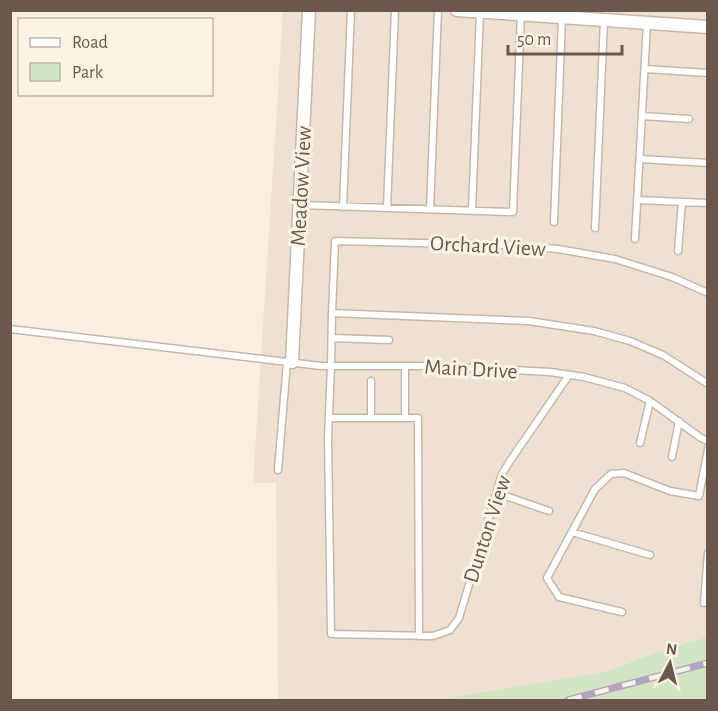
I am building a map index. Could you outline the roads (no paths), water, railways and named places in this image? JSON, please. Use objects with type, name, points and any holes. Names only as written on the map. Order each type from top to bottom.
[{"type":"street","name":"Meadow View","points":[[289,362],[300,205],[309,10]]},
{"type":"street","points":[[458,10],[708,27]]},
{"type":"lane","points":[[343,207],[351,10]]},
{"type":"lane","points":[[387,208],[395,10]]},
{"type":"lane","points":[[430,209],[438,10]]},
{"type":"lane","points":[[472,210],[480,12]]},
{"type":"lane","points":[[300,205],[513,212],[521,14]]},
{"type":"lane","points":[[554,222],[561,17]]},
{"type":"lane","points":[[595,228],[604,20]]},
{"type":"lane","points":[[635,239],[647,23]]},
{"type":"lane","points":[[645,69],[708,74]]},
{"type":"lane","points":[[642,116],[689,119]]},
{"type":"lane","points":[[640,159],[708,163]]},
{"type":"lane","points":[[637,200],[708,203]]},
{"type":"lane","points":[[678,251],[682,202]]},
{"type":"lane","name":"Orchard View","points":[[332,366],[334,241],[558,249],[615,260],[672,277],[708,293]]},
{"type":"lane","points":[[332,313],[529,321],[594,331],[630,341],[663,355],[708,384]]},
{"type":"lane","name":"Main Drive","points":[[10,328],[321,366],[432,366],[550,372],[584,377],[626,388],[650,401],[708,441]]},
{"type":"lane","points":[[332,338],[389,340]]},
{"type":"lane","points":[[278,470],[289,362]]},
{"type":"lane","name":"Dunton View","points":[[332,366],[328,440],[331,634],[433,636],[450,630],[459,618],[502,474],[569,375]]},
{"type":"lane","points":[[405,366],[405,418]]},
{"type":"lane","points":[[371,381],[371,418]]},
{"type":"lane","points":[[640,443],[650,401]]},
{"type":"lane","points":[[329,418],[418,418],[419,636]]},
{"type":"lane","points":[[672,457],[679,421]]},
{"type":"lane","points":[[699,496],[708,448]]},
{"type":"lane","points":[[622,612],[559,597],[547,578],[595,489],[611,474],[624,473],[670,491],[708,499]]},
{"type":"lane","points":[[497,492],[549,511]]},
{"type":"lane","points":[[572,532],[650,555]]},
{"type":"lane","points":[[704,603],[708,553]]},
{"type":"railway","points":[[568,700],[708,663]]}]
